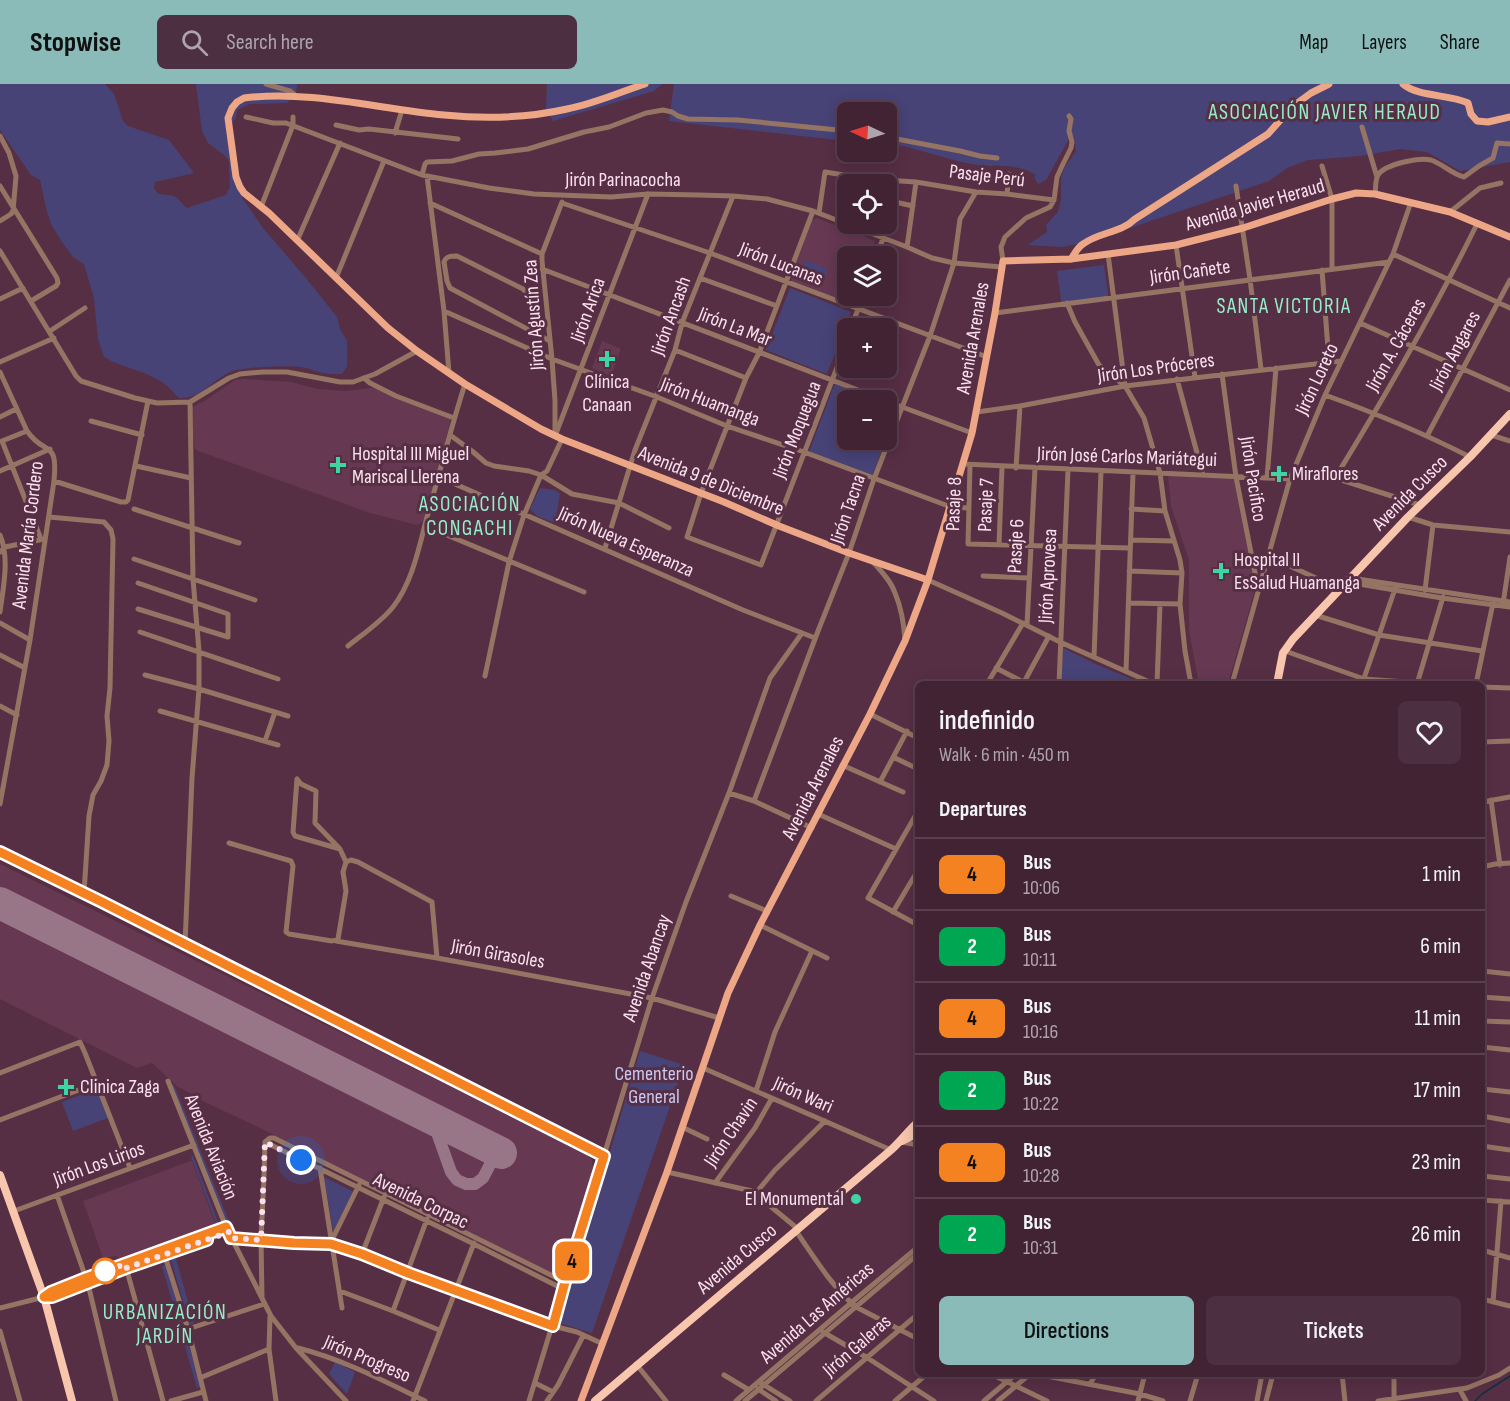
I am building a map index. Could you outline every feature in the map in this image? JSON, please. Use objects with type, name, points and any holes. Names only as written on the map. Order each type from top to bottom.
[{"type":"highway","name":"Avenida Cusco","points":[[1278,681],[1285,651],[1293,639],[1408,517],[1470,457],[1510,414]]},
{"type":"highway","name":"Avenida Cusco","points":[[901,1142],[915,1125]]},
{"type":"highway","name":"Avenida Cusco","points":[[595,1401],[603,1398],[636,1365],[891,1150],[915,1134]]},
{"type":"highway","points":[[0,1175],[44,1297],[70,1400]]},
{"type":"main road","name":"Avenida 9 de Diciembre","points":[[645,84],[568,109],[528,115],[482,117],[445,116],[296,96],[244,98],[232,108],[228,118],[236,177],[244,193],[388,328],[465,384],[559,438],[776,525],[928,580]]},
{"type":"main road","points":[[1071,259],[1081,245],[1130,225],[1268,134],[1292,107],[1311,93],[1329,84]]},
{"type":"main road","points":[[1403,84],[1416,91],[1458,98],[1468,103],[1476,121],[1488,122],[1510,117]]},
{"type":"main road","name":"Avenida Javier Heraud","points":[[1003,264],[1071,259],[1176,245],[1243,228],[1356,193],[1375,194],[1450,212],[1510,237]]},
{"type":"main road","name":"Avenida Arenales","points":[[582,1401],[667,1172],[733,982],[767,911],[870,714],[905,641],[928,580],[967,465],[1003,264]]},
{"type":"street","points":[[266,84],[296,96]]},
{"type":"street","points":[[394,133],[402,110]]},
{"type":"street","points":[[449,373],[444,311],[425,176],[427,162],[452,161],[479,154],[528,149],[609,127],[646,113],[663,110],[688,119],[738,120],[837,130]]},
{"type":"street","points":[[1054,200],[1057,177],[1071,148],[1069,131],[1071,119],[1069,116]]},
{"type":"street","name":"Jirón Parinacocha","points":[[246,117],[270,123],[284,122],[425,176],[534,194],[611,197],[648,194],[733,196],[766,200],[816,212],[932,258],[954,263],[1003,264]]},
{"type":"street","points":[[261,207],[293,125],[293,117]]},
{"type":"street","points":[[336,125],[359,130],[458,139]]},
{"type":"street","points":[[1362,127],[1377,179]]},
{"type":"street","points":[[0,136],[9,153],[16,176],[12,214],[0,221]]},
{"type":"street","points":[[897,139],[997,158]]},
{"type":"street","points":[[297,241],[340,143]]},
{"type":"street","points":[[1375,194],[1378,175],[1394,165],[1429,159],[1464,177],[1493,158],[1497,143],[1510,144]]},
{"type":"street","points":[[336,278],[384,161]]},
{"type":"street","points":[[1322,166],[1332,199],[1332,269]]},
{"type":"street","name":"Pasaje Perú","points":[[816,212],[825,172],[1054,200]]},
{"type":"street","points":[[1006,194],[1009,174]]},
{"type":"street","points":[[907,247],[916,182]]},
{"type":"street","points":[[1450,212],[1480,188],[1501,183]]},
{"type":"street","points":[[0,186],[57,278],[56,286],[31,301]]},
{"type":"street","points":[[1236,186],[1261,369]]},
{"type":"street","name":"Jirón Tacna","points":[[754,801],[930,336],[954,263],[960,219],[976,192]]},
{"type":"street","name":"Jirón Arica","points":[[485,676],[509,562],[524,514],[541,476],[547,471],[582,369],[648,194]]},
{"type":"street","name":"Jirón Agustín Zea","points":[[559,438],[542,254],[564,195]]},
{"type":"street","name":"Jirón Ancash","points":[[605,548],[630,466],[675,350],[682,323],[733,196]]},
{"type":"street","name":"Avenida Arenales","points":[[1003,264],[1001,247],[1005,237],[1026,218],[1050,207],[1054,200]]},
{"type":"street","points":[[897,202],[914,206]]},
{"type":"street","name":"Jirón Loreto","points":[[1233,681],[1293,469],[1325,395],[1393,254],[1411,202]]},
{"type":"street","points":[[430,203],[542,254]]},
{"type":"street","name":"Jirón Lucanas","points":[[562,203],[710,253],[987,357]]},
{"type":"street","points":[[701,494],[746,378],[759,353],[816,212]]},
{"type":"street","name":"Jirón A. Cáceres","points":[[1335,478],[1375,413],[1478,224]]},
{"type":"street","points":[[880,246],[883,238]]},
{"type":"street","points":[[1176,245],[1195,377]]},
{"type":"street","points":[[0,251],[76,376],[81,381],[148,401],[190,402],[229,378],[240,374],[287,372],[340,382],[352,382],[393,366],[417,351]]},
{"type":"street","points":[[1107,254],[1125,386]]},
{"type":"street","points":[[1393,254],[1510,308]]},
{"type":"street","points":[[533,332],[531,300],[523,289],[457,256],[451,255],[445,259],[450,288],[533,332],[550,341]]},
{"type":"street","name":"Jirón Cañete","points":[[995,313],[1389,262]]},
{"type":"street","name":"Jirón La Mar","points":[[542,269],[857,390]]},
{"type":"street","points":[[1322,270],[1329,362]]},
{"type":"street","points":[[700,278],[777,306]]},
{"type":"street","name":"Jirón Angares","points":[[1427,435],[1510,280]]},
{"type":"street","points":[[0,299],[23,288]]},
{"type":"street","points":[[1067,303],[1099,365],[1125,386],[1144,418],[1160,473],[1165,511],[1180,560],[1182,573],[1180,604],[1190,681]]},
{"type":"street","points":[[855,318],[859,306]]},
{"type":"street","points":[[50,331],[85,308]]},
{"type":"street","name":"Jirón Huamanga","points":[[444,311],[552,359],[657,397],[728,426],[951,507],[968,508]]},
{"type":"street","points":[[1360,323],[1510,390]]},
{"type":"street","points":[[0,362],[54,338]]},
{"type":"street","points":[[675,350],[746,378]]},
{"type":"street","name":"Jirón Los Próceres","points":[[977,412],[1125,386],[1261,369],[1341,362]]},
{"type":"street","name":"Jirón Moquegua","points":[[701,494],[687,537],[761,565],[837,367]]},
{"type":"street","points":[[1267,478],[1276,368]]},
{"type":"street","points":[[0,372],[27,431],[31,437],[50,449]]},
{"type":"street","name":"Jirón Pacifico","points":[[1222,374],[1236,477],[1258,589]]},
{"type":"street","points":[[364,378],[369,383],[396,396],[454,418]]},
{"type":"street","points":[[1177,379],[1203,475]]},
{"type":"street","points":[[348,646],[386,615],[402,595],[412,572],[465,384]]},
{"type":"street","points":[[1325,395],[1427,435],[1470,457]]},
{"type":"street","points":[[54,481],[126,502],[136,465],[148,401]]},
{"type":"street","points":[[185,944],[199,689],[198,628],[193,579],[190,402]]},
{"type":"street","name":"Jirón La Mar","points":[[897,406],[972,433]]},
{"type":"street","points":[[1016,468],[1020,406]]},
{"type":"street","points":[[0,417],[16,409]]},
{"type":"street","points":[[91,422],[142,435]]},
{"type":"street","points":[[0,552],[5,547],[43,539],[1,441],[27,431]]},
{"type":"street","points":[[450,435],[486,464],[529,471],[572,494],[619,503],[669,528]]},
{"type":"street","points":[[1491,435],[1510,441]]},
{"type":"street","points":[[0,471],[50,449]]},
{"type":"street","name":"Avenida María Cordero","points":[[0,804],[1,788],[30,640],[43,539],[49,517],[55,464],[54,454],[50,449]]},
{"type":"street","points":[[136,465],[191,478]]},
{"type":"street","name":"Jirón José Carlos Mariátegui","points":[[967,465],[1290,479]]},
{"type":"street","name":"Pasaje 8","points":[[967,465],[968,544],[999,545]]},
{"type":"street","name":"Pasaje 7","points":[[999,545],[1002,467]]},
{"type":"street","name":"Pasaje 6","points":[[1025,624],[1035,468]]},
{"type":"street","points":[[1293,469],[1335,478],[1420,505]]},
{"type":"street","name":"Jirón Aprovesa","points":[[1059,681],[1068,470]]},
{"type":"street","points":[[1094,657],[1101,471]]},
{"type":"street","points":[[1126,671],[1133,473]]},
{"type":"street","name":"Jirón Nueva Esperanza","points":[[439,477],[743,610],[815,638]]},
{"type":"street","points":[[134,509],[239,543]]},
{"type":"street","points":[[1131,509],[1165,511]]},
{"type":"street","points":[[49,517],[104,522],[111,530],[113,539],[110,688],[107,716],[109,741],[107,765],[93,795],[89,816],[84,893]]},
{"type":"street","points":[[1408,517],[1433,525],[1510,532]]},
{"type":"street","points":[[1425,592],[1433,525]]},
{"type":"street","points":[[425,526],[584,592]]},
{"type":"street","points":[[0,535],[5,547],[0,612]]},
{"type":"street","points":[[1131,540],[1174,541]]},
{"type":"street","points":[[999,545],[1130,548]]},
{"type":"street","points":[[1268,556],[1340,589]]},
{"type":"street","points":[[1506,603],[1510,556]]},
{"type":"street","points":[[134,559],[255,600]]},
{"type":"street","points":[[872,560],[895,592],[905,641]]},
{"type":"street","points":[[1129,571],[1182,573]]},
{"type":"street","points":[[983,576],[1029,578]]},
{"type":"street","name":"Avenida 9 de Diciembre","points":[[928,580],[1148,681]]},
{"type":"street","points":[[1349,580],[1506,603],[1510,607]]},
{"type":"street","points":[[138,583],[228,614],[228,637],[138,609]]},
{"type":"street","points":[[1285,651],[1363,681],[1396,588]]},
{"type":"street","points":[[1418,681],[1443,595]]},
{"type":"street","points":[[1477,681],[1493,602]]},
{"type":"street","points":[[1129,603],[1180,604]]},
{"type":"street","points":[[1155,681],[1160,604]]},
{"type":"street","points":[[1315,615],[1379,635],[1482,651]]},
{"type":"street","points":[[0,623],[30,640]]},
{"type":"street","points":[[989,681],[1025,624]]},
{"type":"street","points":[[140,632],[278,679]]},
{"type":"street","name":"Avenida Abancay","points":[[529,1401],[652,998],[686,902],[729,793],[770,678],[802,633]]},
{"type":"street","points":[[1026,681],[1049,636]]},
{"type":"street","points":[[0,655],[25,668]]},
{"type":"street","points":[[996,668],[1020,681]]},
{"type":"street","points":[[145,675],[288,716]]},
{"type":"street","points":[[1485,687],[1510,688]]},
{"type":"street","points":[[0,706],[17,715]]},
{"type":"street","points":[[160,711],[278,745]]},
{"type":"street","points":[[265,741],[274,712]]},
{"type":"street","points":[[870,714],[915,736]]},
{"type":"street","points":[[880,782],[907,731]]},
{"type":"street","points":[[1485,742],[1510,741]]},
{"type":"street","points":[[893,757],[915,768]]},
{"type":"street","points":[[842,765],[903,792]]},
{"type":"street","points":[[336,940],[346,891],[343,872],[346,862],[340,849],[315,824],[316,791],[301,784],[297,778],[293,832],[295,836],[340,849]]},
{"type":"street","points":[[729,793],[754,801],[812,828]]},
{"type":"street","points":[[1485,801],[1510,797]]},
{"type":"street","points":[[1491,800],[1500,865]]},
{"type":"street","points":[[818,814],[896,849]]},
{"type":"street","points":[[915,817],[868,898],[915,923]]},
{"type":"street","points":[[911,824],[915,826]]},
{"type":"street","points":[[229,843],[291,861],[293,866],[286,932],[289,934],[437,958]]},
{"type":"street","points":[[0,852],[604,1156]]},
{"type":"street","name":"Jirón Girasoles","points":[[346,862],[351,860],[357,862],[432,902],[437,958],[652,998],[719,1018]]},
{"type":"street","points":[[1485,866],[1510,863]]},
{"type":"street","points":[[893,912],[915,875]]},
{"type":"street","points":[[731,896],[767,911]]},
{"type":"street","points":[[760,925],[827,958]]},
{"type":"street","points":[[756,1091],[775,1032],[812,951]]},
{"type":"street","points":[[1485,971],[1510,974]]},
{"type":"street","points":[[1485,997],[1510,999]]},
{"type":"street","points":[[1485,1021],[1510,1022]]},
{"type":"street","points":[[0,1073],[80,1042],[130,1168]]},
{"type":"street","points":[[1485,1047],[1510,1050]]},
{"type":"street","name":"Jirón Wari","points":[[703,1068],[891,1150]]},
{"type":"street","name":"Avenida Aviación","points":[[168,1081],[229,1232],[271,1316],[296,1348],[346,1401]]},
{"type":"street","points":[[0,1120],[97,1083]]},
{"type":"street","points":[[1485,1089],[1510,1092]]},
{"type":"street","name":"Jirón Chavin","points":[[715,1183],[755,1128],[772,1098]]},
{"type":"street","points":[[1485,1117],[1510,1121]]},
{"type":"street","points":[[755,1194],[775,1170],[825,1121]]},
{"type":"street","points":[[682,1127],[707,1138]]},
{"type":"street","name":"Avenida Corpac","points":[[267,1140],[274,1138],[359,1184]]},
{"type":"street","points":[[188,1329],[263,1301],[261,1240],[267,1140]]},
{"type":"street","name":"Avenida Corpac","points":[[267,1140],[319,1169],[359,1184],[565,1282]]},
{"type":"street","points":[[901,1142],[915,1144]]},
{"type":"street","name":"Jirón Los Lirios","points":[[14,1211],[194,1145]]},
{"type":"street","points":[[1485,1146],[1510,1150]]},
{"type":"street","points":[[322,1162],[319,1169],[342,1308]]},
{"type":"street","points":[[667,1172],[752,1191],[797,1230],[830,1278],[853,1305],[915,1337]]},
{"type":"street","points":[[1485,1176],[1510,1179]]},
{"type":"street","points":[[331,1243],[359,1184]]},
{"type":"street","points":[[57,1195],[87,1281],[116,1401]]},
{"type":"street","points":[[362,1254],[384,1196]]},
{"type":"street","points":[[1485,1200],[1510,1202]]},
{"type":"street","points":[[1493,1302],[1501,1201]]},
{"type":"street","points":[[393,1311],[427,1218]]},
{"type":"street","points":[[0,1308],[52,1297],[125,1266],[229,1232],[261,1240],[300,1244],[331,1243],[603,1344]]},
{"type":"street","points":[[414,1399],[475,1240]]},
{"type":"street","name":"Avenida Corpac","points":[[475,1240],[563,1289]]},
{"type":"street","points":[[1485,1251],[1510,1258]]},
{"type":"street","points":[[164,1253],[188,1329],[206,1401]]},
{"type":"street","name":"Avenida Las Américas","points":[[736,1401],[757,1387],[915,1253]]},
{"type":"street","points":[[125,1266],[163,1401]]},
{"type":"street","points":[[340,1291],[439,1330]]},
{"type":"street","points":[[1485,1300],[1510,1306]]},
{"type":"street","points":[[271,1316],[269,1349],[276,1401]]},
{"type":"street","name":"Jirón Galeras","points":[[816,1401],[915,1316]]},
{"type":"street","points":[[0,1330],[20,1401]]},
{"type":"street","points":[[822,1332],[934,1401]]},
{"type":"street","points":[[547,1401],[558,1385],[583,1336]]},
{"type":"street","name":"Jirón Progreso","points":[[296,1348],[318,1353],[365,1372],[414,1399],[425,1401]]},
{"type":"street","points":[[200,1378],[269,1349]]},
{"type":"street","points":[[636,1365],[666,1401]]},
{"type":"street","points":[[1378,1401],[1472,1387],[1510,1368]]},
{"type":"street","points":[[724,1375],[790,1401]]},
{"type":"street","points":[[895,1401],[923,1377]]},
{"type":"street","points":[[998,1377],[1047,1401]]},
{"type":"street","points":[[984,1401],[1012,1377]]},
{"type":"street","points":[[998,1401],[1026,1377]]},
{"type":"street","points":[[1052,1377],[1140,1394],[1163,1401]]},
{"type":"street","points":[[1090,1384],[1094,1377]]},
{"type":"street","points":[[1138,1401],[1145,1377]]},
{"type":"street","points":[[1190,1401],[1197,1377]]},
{"type":"street","points":[[1257,1401],[1261,1377]]},
{"type":"street","points":[[1266,1401],[1272,1377]]},
{"type":"street","points":[[1342,1377],[1345,1401]]},
{"type":"street","points":[[1394,1377],[1394,1400]]},
{"type":"street","points":[[535,1383],[553,1392]]},
{"type":"street","points":[[757,1387],[776,1401]]},
{"type":"street","name":"Avenida Las Américas","points":[[745,1401],[757,1387]]},
{"type":"street","points":[[1460,1389],[1466,1401]]},
{"type":"street","points":[[171,1401],[203,1392]]},
{"type":"shaded area","points":[[817,218],[837,226],[837,234],[857,234],[875,241],[873,246],[837,246],[837,298],[792,281],[791,277],[812,220]]},
{"type":"shaded area","name":"Clínica Canaan","points":[[602,341],[621,349],[611,376],[592,368]]},
{"type":"shaded area","name":"Hospital III Miguel Mariscal Llerena","points":[[235,380],[291,382],[318,389],[344,391],[381,387],[451,418],[423,521],[417,525],[370,513],[196,450],[191,408]]},
{"type":"shaded area","name":"Hospital II EsSalud Huamanga","points":[[1168,475],[1235,477],[1256,586],[1229,681],[1198,681],[1189,631],[1189,560],[1171,506]]},
{"type":"shaded area","points":[[0,864],[585,1153],[592,1160],[593,1168],[561,1278],[205,1102],[177,1086],[152,1063],[137,1068],[0,999]]},
{"type":"shaded area","points":[[192,1161],[217,1228],[120,1263],[117,1256],[103,1258],[83,1201]]},
{"type":"green space","points":[[0,84],[105,84],[114,94],[123,121],[128,126],[169,140],[194,173],[155,182],[154,188],[158,194],[171,195],[187,208],[226,195],[230,187],[229,161],[208,143],[202,131],[196,84],[297,84],[296,92],[287,103],[250,104],[237,110],[236,118],[227,130],[236,185],[243,199],[263,228],[337,317],[340,329],[347,341],[347,366],[342,374],[323,373],[295,366],[242,369],[228,373],[195,395],[179,398],[155,378],[104,357],[98,339],[94,298],[84,264],[73,257],[51,224],[40,180],[31,175],[0,130]]},
{"type":"green space","points":[[547,84],[662,84],[654,91],[553,121],[546,109]]},
{"type":"green space","points":[[674,84],[1510,84],[1510,162],[1460,171],[1427,152],[1400,149],[1360,156],[1308,160],[1287,168],[1269,181],[1142,224],[1063,247],[1028,245],[1047,232],[1046,225],[1058,212],[1061,200],[1061,177],[1076,151],[1074,138],[1070,137],[1046,180],[1038,184],[1034,177],[1036,175],[1021,168],[977,165],[904,146],[897,147],[897,102],[837,102],[837,140],[669,121]]},
{"type":"green space","points":[[805,260],[828,269],[823,283],[799,273]]},
{"type":"green space","points":[[1104,265],[1109,301],[1062,307],[1057,271]]},
{"type":"green space","points":[[790,288],[851,312],[849,318],[837,318],[837,348],[827,374],[766,350]]},
{"type":"green space","points":[[835,383],[854,390],[837,390],[837,450],[882,450],[872,476],[809,452]]},
{"type":"green space","points":[[540,488],[555,490],[560,494],[555,523],[537,516],[530,509]]},
{"type":"green space","points":[[1063,648],[1137,681],[1061,681]]},
{"type":"green space","name":"Cementerio General","points":[[640,1051],[684,1065],[592,1333],[559,1323]]},
{"type":"green space","points":[[172,1085],[174,1085],[230,1224],[227,1226]]},
{"type":"green space","points":[[97,1089],[108,1118],[73,1131],[62,1102]]},
{"type":"green space","points":[[193,1156],[221,1230],[219,1231],[191,1157]]},
{"type":"green space","points":[[324,1177],[354,1192],[334,1236]]},
{"type":"green space","points":[[176,1259],[194,1323],[190,1325],[171,1260]]},
{"type":"green space","points":[[166,1265],[201,1387],[197,1388],[162,1266]]},
{"type":"green space","points":[[335,1362],[355,1372],[347,1394],[329,1374]]},
{"type":"waterway","points":[[1475,1401],[1510,1376]]},
{"type":"taxiway","points":[[428,1116],[435,1127],[451,1172],[457,1180],[466,1184],[475,1184],[483,1178],[497,1151]]},
{"type":"runway","points":[[0,903],[501,1153]]},
{"type":"bus line","name":"4","points":[[0,852],[604,1156],[553,1326],[331,1244],[231,1238],[226,1227],[86,1278],[44,1297],[52,1297],[207,1240]]},
{"type":"place","name":"Clínica Canaan","points":[[607,359]]},
{"type":"place","name":"Hospital III Miguel Mariscal Llerena","points":[[338,465]]},
{"type":"place","name":"Miraflores","points":[[1279,474]]},
{"type":"place","name":"Hospital II EsSalud Huamanga","points":[[1221,571]]},
{"type":"place","name":"Clinica Zaga","points":[[66,1087]]},
{"type":"place","name":"El Monumental","points":[[856,1199]]},
{"type":"district","name":"ASOCIACIÓN JAVIER HERAUD","points":[[1325,112]]},
{"type":"district","name":"SANTA VICTORIA","points":[[1284,306]]},
{"type":"district","name":"ASOCIACIÓN CONGACHI","points":[[470,516]]},
{"type":"district","name":"URBANIZACIÓN JARDÍN","points":[[165,1324]]},
{"type":"route","points":[[105,1271],[102,1272],[125,1264],[126,1268],[229,1232],[231,1238],[261,1240],[265,1142],[301,1160]]}]
